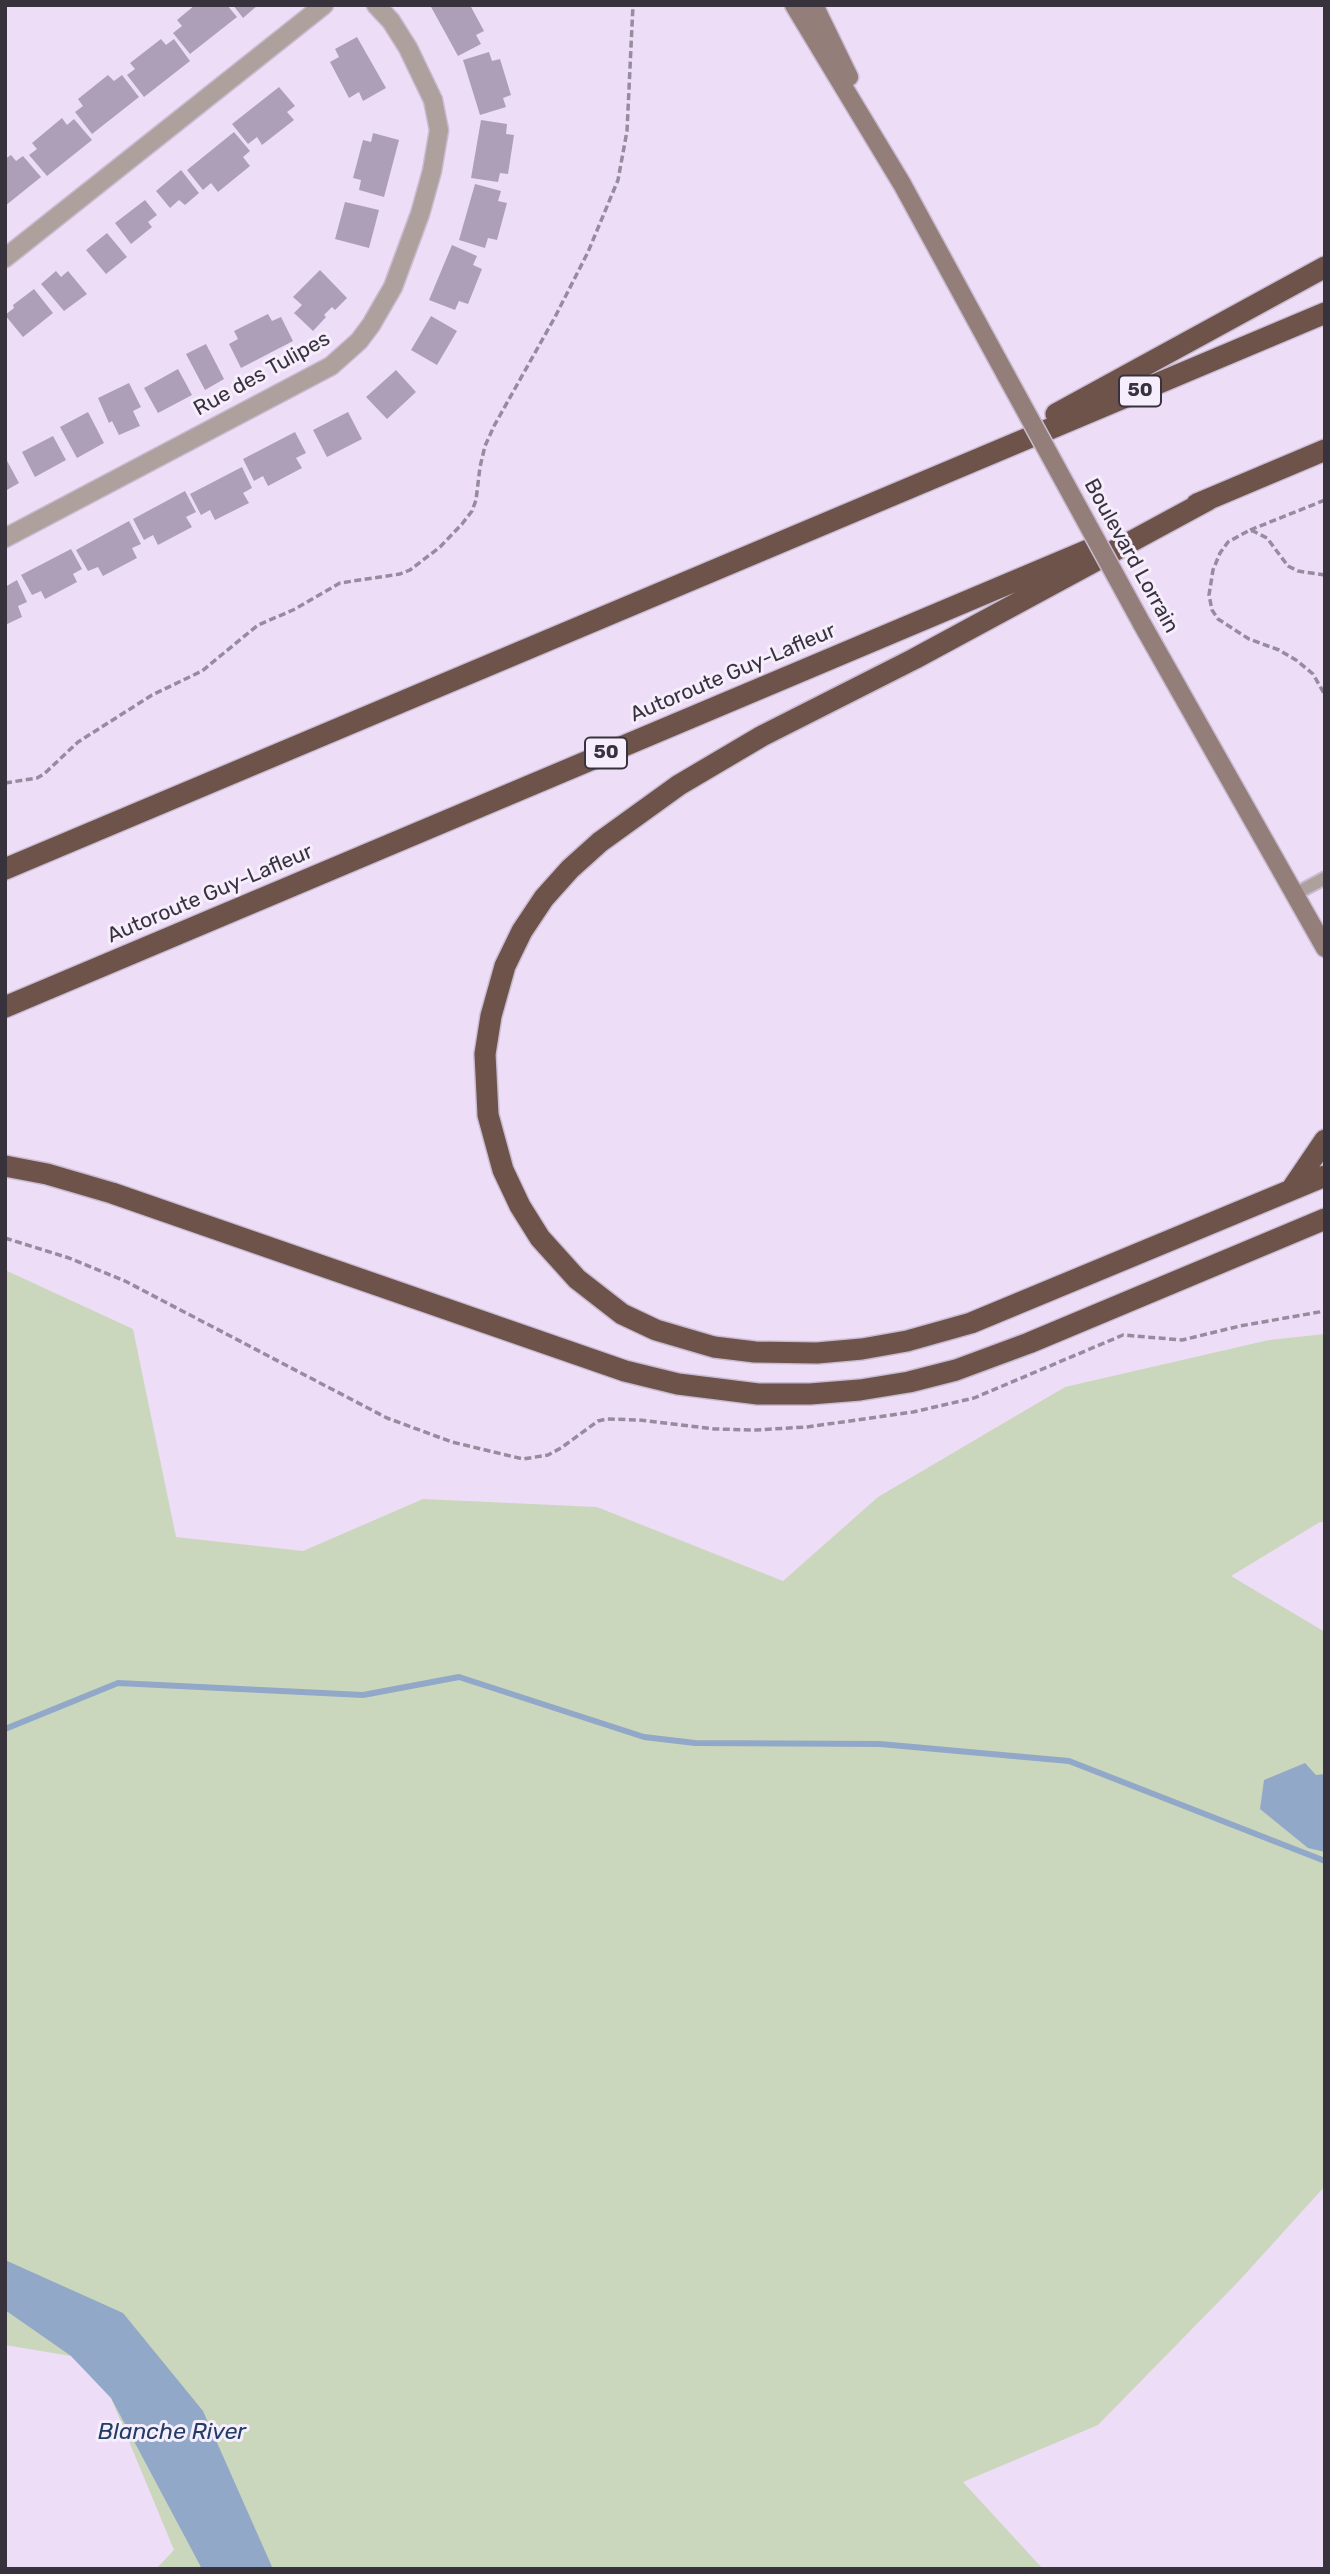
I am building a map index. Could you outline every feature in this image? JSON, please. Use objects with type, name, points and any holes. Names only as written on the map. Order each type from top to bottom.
[{"type":"highway","points":[[956,469],[1325,267]]},
{"type":"highway","name":"50","points":[[5,869],[1325,313]]},
{"type":"highway","name":"Autoroute Guy-Lafleur","points":[[5,1007],[1325,450]]},
{"type":"highway","points":[[1208,500],[914,659],[762,736],[679,785],[600,842],[570,869],[544,898],[513,949],[502,974],[491,1016],[485,1054],[486,1095],[497,1151],[511,1188],[535,1230],[564,1266],[607,1303],[639,1323],[684,1340],[734,1350],[776,1353],[839,1351],[907,1341],[952,1329],[998,1313],[1325,1177]]},
{"type":"highway","points":[[1291,1190],[1325,1140]]},
{"type":"highway","points":[[5,1166],[47,1174],[112,1193],[625,1371],[678,1384],[758,1394],[860,1390],[909,1382],[956,1370],[1029,1343],[1325,1219]]},
{"type":"main road","name":"Boulevard Lorrain","points":[[794,5],[902,184]]},
{"type":"main road","name":"Boulevard Lorrain","points":[[814,5],[902,184],[1142,624],[1325,948]]},
{"type":"street","points":[[5,258],[324,5]]},
{"type":"street","name":"Rue des Tulipes","points":[[5,538],[331,366],[359,341],[393,287],[420,214],[432,171],[439,130],[433,100],[408,48],[391,21],[376,5]]},
{"type":"lane","points":[[1295,894],[1325,877]]},
{"type":"path","points":[[5,783],[37,778],[44,774],[78,742],[152,695],[202,671],[258,625],[293,610],[340,583],[400,574],[410,570],[440,547],[462,524],[476,500],[485,446],[571,285],[618,180],[627,131],[633,5]]},
{"type":"path","points":[[1325,500],[1248,531],[1228,542],[1220,553],[1210,584],[1212,610],[1218,619],[1249,639],[1279,650],[1296,660],[1313,674],[1325,695]]},
{"type":"path","points":[[1248,531],[1267,538],[1287,566],[1298,571],[1325,575]]},
{"type":"green space","points":[[5,1270],[133,1329],[176,1537],[303,1551],[423,1499],[597,1507],[783,1581],[878,1497],[1065,1387],[1269,1340],[1325,1334],[1325,1522],[1320,1522],[1231,1576],[1325,1632],[1325,2186],[1238,2282],[1098,2425],[963,2482],[1043,2569],[156,2569],[174,2550],[111,2398],[71,2356],[5,2345]]},
{"type":"water","points":[[1305,1763],[1316,1775],[1325,1774],[1325,1852],[1308,1848],[1260,1809],[1264,1780]]},
{"type":"water","name":"Blanche River","points":[[5,2260],[123,2313],[203,2411],[273,2569],[202,2569],[111,2398],[71,2356],[5,2310]]},
{"type":"building","points":[[195,5],[227,5],[237,17],[190,54],[173,33],[182,26],[177,20]]},
{"type":"building","points":[[233,5],[258,5],[243,18]]},
{"type":"building","points":[[430,5],[470,5],[484,31],[476,35],[481,44],[458,56]]},
{"type":"building","points":[[357,37],[386,88],[363,101],[359,92],[349,98],[330,62],[339,57],[335,49]]},
{"type":"building","points":[[161,39],[166,45],[174,39],[190,61],[144,97],[127,75],[135,69],[130,63]]},
{"type":"building","points":[[489,52],[492,61],[500,59],[511,95],[503,98],[506,107],[480,115],[463,60]]},
{"type":"building","points":[[108,75],[114,81],[122,75],[139,97],[92,134],[75,112],[83,106],[78,99]]},
{"type":"building","points":[[279,87],[295,106],[287,112],[294,120],[262,145],[257,137],[248,144],[232,124]]},
{"type":"building","points":[[62,118],[67,125],[74,119],[92,140],[47,176],[29,155],[37,149],[32,143]]},
{"type":"building","points":[[481,120],[507,124],[506,134],[514,135],[508,174],[500,173],[498,182],[471,178]]},
{"type":"building","points":[[234,132],[250,151],[243,157],[250,166],[218,192],[211,183],[203,190],[187,170]]},
{"type":"building","points":[[373,133],[399,140],[384,197],[359,190],[361,180],[353,178],[363,140],[371,142]]},
{"type":"building","points":[[11,155],[16,161],[23,156],[41,177],[5,206],[5,159]]},
{"type":"building","points":[[181,170],[199,193],[185,205],[179,200],[170,208],[156,191]]},
{"type":"building","points":[[475,184],[501,191],[498,201],[507,203],[497,240],[488,238],[485,248],[459,240]]},
{"type":"building","points":[[145,200],[157,215],[148,222],[152,227],[131,244],[115,223]]},
{"type":"building","points":[[345,202],[379,210],[369,248],[335,239]]},
{"type":"building","points":[[107,233],[127,257],[106,274],[86,250]]},
{"type":"building","points":[[452,245],[477,256],[473,265],[482,269],[468,304],[459,301],[455,310],[429,300]]},
{"type":"building","points":[[320,270],[347,298],[335,310],[332,307],[313,331],[294,313],[302,305],[293,297]]},
{"type":"building","points":[[56,271],[61,277],[68,271],[87,294],[64,311],[41,284]]},
{"type":"building","points":[[34,289],[53,313],[23,337],[5,315],[14,308],[13,305]]},
{"type":"building","points":[[268,314],[272,321],[281,317],[293,341],[241,368],[229,344],[238,339],[234,331]]},
{"type":"building","points":[[431,316],[457,331],[437,365],[411,350]]},
{"type":"building","points":[[206,344],[224,379],[205,390],[186,354]]},
{"type":"building","points":[[178,369],[192,395],[158,413],[144,388]]},
{"type":"building","points":[[396,370],[416,392],[387,419],[366,397]]},
{"type":"building","points":[[129,383],[141,407],[133,411],[140,426],[119,435],[112,421],[109,423],[98,398]]},
{"type":"building","points":[[88,412],[104,443],[77,458],[60,427]]},
{"type":"building","points":[[348,412],[362,439],[327,457],[313,430]]},
{"type":"building","points":[[295,432],[306,453],[296,458],[302,468],[268,486],[263,476],[254,481],[243,459]]},
{"type":"building","points":[[53,436],[66,460],[35,477],[22,452]]},
{"type":"building","points":[[5,457],[19,483],[5,491]]},
{"type":"building","points":[[242,467],[252,488],[243,493],[249,503],[215,520],[210,510],[201,515],[190,494]]},
{"type":"building","points":[[185,491],[196,512],[186,517],[192,527],[158,545],[153,535],[144,540],[133,519]]},
{"type":"building","points":[[129,521],[141,544],[132,548],[137,558],[103,576],[98,567],[88,571],[76,550]]},
{"type":"building","points":[[71,549],[82,569],[73,574],[77,582],[45,599],[41,591],[32,595],[21,575]]},
{"type":"building","points":[[17,580],[27,602],[18,606],[22,617],[5,625],[5,587]]},
{"type":"waterway","points":[[5,1729],[118,1683],[363,1695],[459,1677],[644,1737],[695,1743],[880,1744],[1069,1761],[1325,1861]]}]
